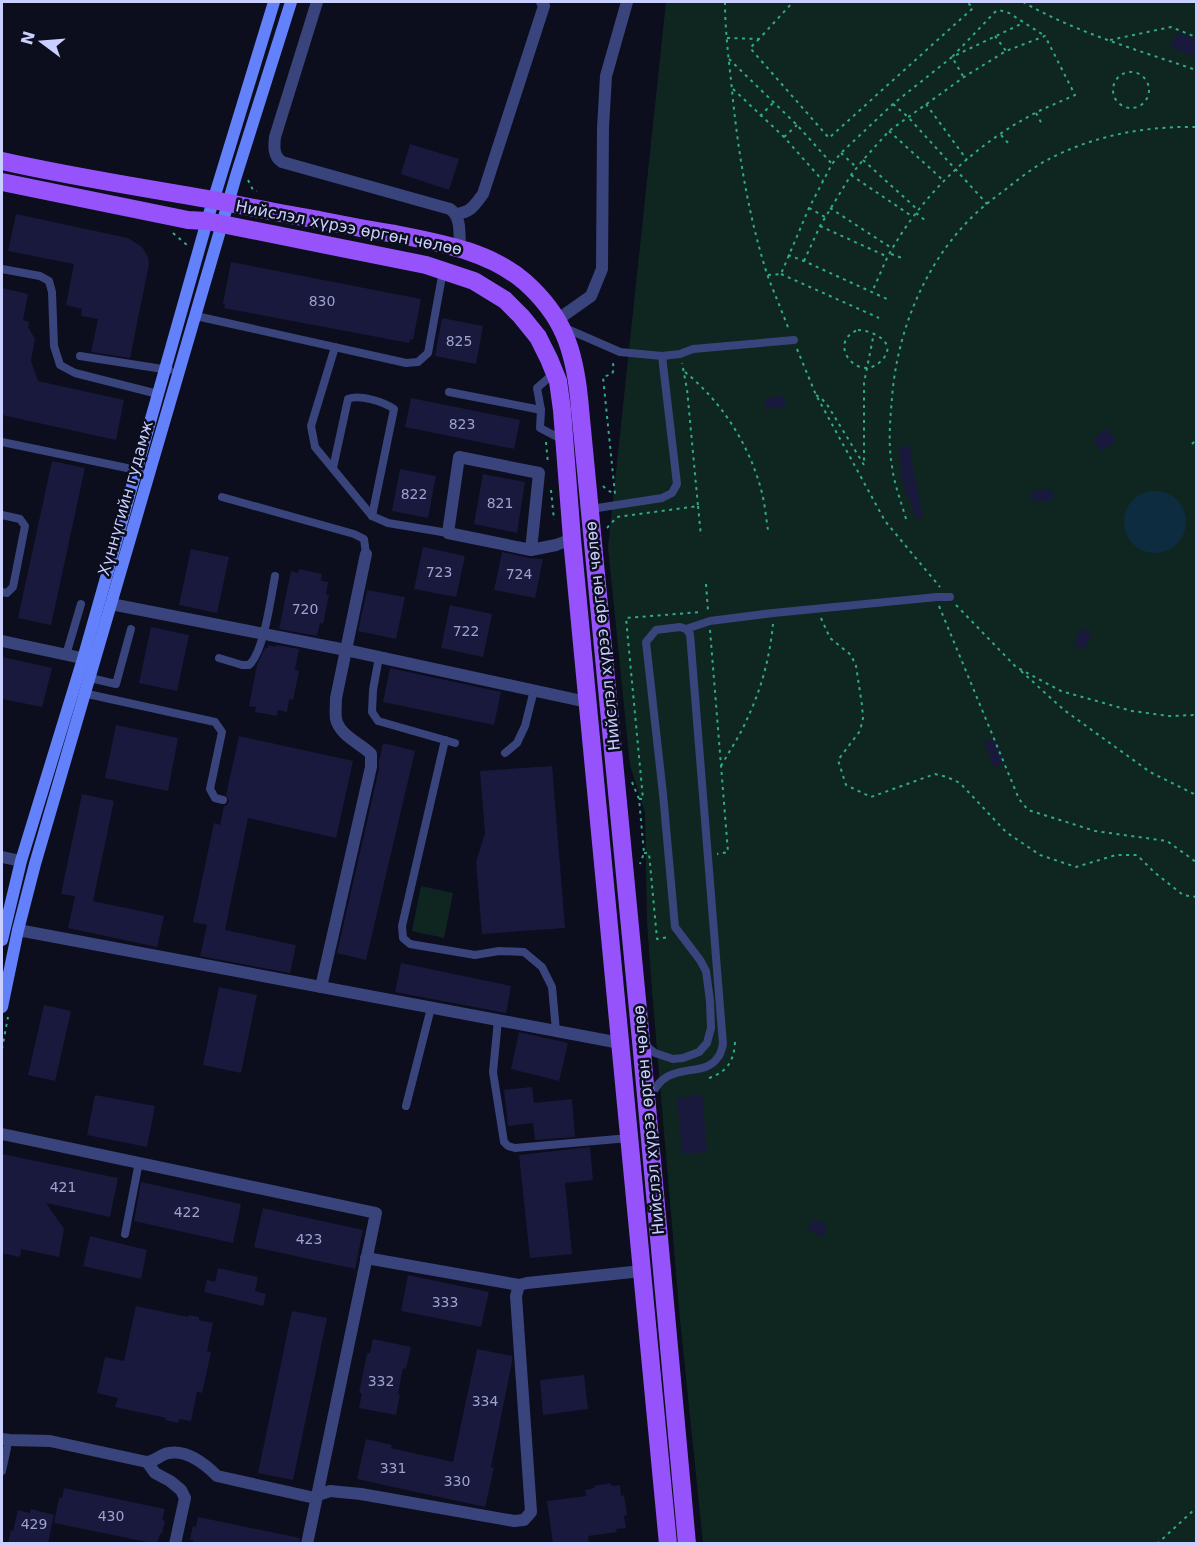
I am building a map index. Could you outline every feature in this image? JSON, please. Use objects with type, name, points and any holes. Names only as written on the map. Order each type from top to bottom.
[{"type":"main road","name":"Хүннүгийн гудамж","points":[[2,940],[21,861],[89,660],[136,470],[165,369],[222,202],[274,2]]},
{"type":"main road","name":"Хүннүгийн гудамж","points":[[222,202],[236,176],[291,2]]},
{"type":"main road","name":"Нийслэл хүрээ өргөн чөлөө","points":[[2,161],[48,172],[429,241],[474,253],[501,266],[524,281],[559,323],[570,346],[576,368],[687,1544]]},
{"type":"main road","name":"Нийслэл хүрээ өргөн чөлөө","points":[[2,182],[176,218],[215,223],[426,265],[474,281],[505,300],[538,337],[558,381],[562,410],[564,542],[587,702],[668,1544]]},
{"type":"main road","name":"Хүннүгийн гудамж","points":[[2,1007],[18,930],[79,692],[90,678],[89,660],[111,604],[196,316],[215,223]]},
{"type":"main road","points":[[589,722],[610,720]]},
{"type":"main road","points":[[639,1242],[659,1240]]},
{"type":"street","points":[[316,2],[275,137],[274,149],[277,157],[282,162],[453,211],[458,221],[460,249]]},
{"type":"street","points":[[456,214],[472,209],[483,194],[543,6],[542,2]]},
{"type":"street","points":[[559,323],[591,296],[603,269],[603,128],[606,76],[627,2]]},
{"type":"street","points":[[531,550],[539,473],[459,457],[448,533],[531,550],[564,542]]},
{"type":"street","points":[[321,987],[371,767],[371,754],[345,734],[336,719],[336,698],[366,554]]},
{"type":"street","points":[[111,604],[346,650],[587,702]]},
{"type":"street","points":[[2,641],[89,660]]},
{"type":"street","points":[[2,857],[21,861]]},
{"type":"street","points":[[18,930],[620,1044]]},
{"type":"street","points":[[2,1134],[376,1212],[307,1544]]},
{"type":"street","points":[[366,1258],[519,1285],[642,1271]]},
{"type":"street","points":[[3,1445],[9,1440],[50,1442],[147,1462],[171,1452],[184,1455],[206,1466],[217,1476],[315,1497],[330,1491],[361,1494],[514,1521],[524,1520],[531,1512],[516,1296],[519,1285]]},
{"type":"street","points":[[147,1462],[154,1473],[170,1481],[183,1493],[185,1498],[175,1544]]},
{"type":"lane","points":[[2,269],[40,276],[49,281],[52,291],[54,346],[60,365],[75,374],[158,394]]},
{"type":"lane","points":[[196,316],[406,363],[418,362],[428,353],[443,271]]},
{"type":"lane","points":[[559,323],[620,352],[662,356],[680,354],[693,349],[794,340]]},
{"type":"lane","points":[[335,347],[311,426],[315,447],[372,516],[388,523],[448,533]]},
{"type":"lane","points":[[80,356],[179,372]]},
{"type":"lane","points":[[590,509],[662,498],[672,493],[677,484],[662,356]]},
{"type":"lane","points":[[555,373],[537,388],[541,410],[540,428],[564,440]]},
{"type":"lane","points":[[449,392],[541,410]]},
{"type":"lane","points":[[333,468],[348,399],[355,396],[386,403],[394,409],[372,516]]},
{"type":"lane","points":[[2,442],[150,474]]},
{"type":"lane","points":[[222,497],[354,534],[364,538],[366,554]]},
{"type":"lane","points":[[2,515],[20,519],[25,526],[13,587],[7,593],[2,592]]},
{"type":"lane","points":[[219,658],[249,665],[255,660],[275,576]]},
{"type":"lane","points":[[686,629],[710,621],[950,597]]},
{"type":"lane","points":[[66,655],[81,604]]},
{"type":"lane","points":[[641,1041],[656,1053],[673,1059],[684,1058],[699,1052],[707,1042],[711,1028],[706,971],[675,927],[646,642],[656,630],[680,627],[686,629],[690,634],[723,1044],[718,1058],[705,1068],[682,1070],[667,1077],[654,1088],[647,1107]]},
{"type":"lane","points":[[90,678],[116,684],[131,629]]},
{"type":"lane","points":[[380,657],[373,690],[372,712],[378,721],[455,743]]},
{"type":"lane","points":[[505,753],[517,743],[525,726],[534,690]]},
{"type":"lane","points":[[79,692],[215,722],[222,732],[210,789],[214,798],[223,800]]},
{"type":"lane","points":[[445,740],[402,926],[403,938],[410,944],[475,955],[499,951],[524,952],[542,967],[552,987],[556,1031]]},
{"type":"lane","points":[[406,1106],[431,1008]]},
{"type":"lane","points":[[498,1020],[493,1072],[504,1142],[508,1146],[515,1148],[629,1138]]},
{"type":"lane","points":[[124,1234],[139,1162]]},
{"type":"lane","points":[[2,1471],[3,1445]]},
{"type":"path","points":[[725,2],[738,144],[755,230],[768,275],[816,395],[885,520],[950,597],[1016,667],[1064,710],[1150,772],[1197,795]]},
{"type":"path","points":[[793,2],[750,48],[830,138],[973,8],[967,2]]},
{"type":"path","points":[[1023,2],[1070,25],[1108,40],[1197,70]]},
{"type":"path","points":[[781,274],[809,208],[832,164],[841,153],[893,104],[952,57],[995,12],[999,10],[1009,13],[1045,36],[1075,95],[1036,113],[1001,134],[955,169],[917,212],[889,255],[872,292]]},
{"type":"path","points":[[952,57],[1023,23]]},
{"type":"path","points":[[1108,40],[1171,27],[1197,37]]},
{"type":"path","points":[[995,36],[1006,51]]},
{"type":"path","points":[[804,261],[820,226],[856,167],[889,131],[964,77],[1006,51],[1045,36]]},
{"type":"path","points":[[727,38],[759,39]]},
{"type":"path","points":[[952,57],[964,77]]},
{"type":"path","points":[[729,59],[797,125],[832,164]]},
{"type":"path","points":[[1129,72],[1140,75],[1148,85],[1147,97],[1139,106],[1133,108],[1122,106],[1115,98],[1113,87],[1115,82],[1129,72]]},
{"type":"path","points":[[732,88],[784,138],[823,181]]},
{"type":"path","points":[[760,116],[773,102]]},
{"type":"path","points":[[893,104],[908,117],[987,204]]},
{"type":"path","points":[[926,104],[967,160]]},
{"type":"path","points":[[1036,113],[1043,126]]},
{"type":"path","points":[[784,138],[797,125]]},
{"type":"path","points":[[906,519],[894,476],[891,455],[891,412],[895,369],[913,307],[932,269],[957,234],[987,204],[1018,180],[1067,151],[1102,139],[1140,130],[1197,127]]},
{"type":"path","points":[[889,131],[944,181]]},
{"type":"path","points":[[1001,134],[1009,144]]},
{"type":"path","points":[[841,153],[856,167]]},
{"type":"path","points":[[863,160],[926,221]]},
{"type":"path","points":[[851,175],[914,217]]},
{"type":"path","points":[[809,208],[825,217]]},
{"type":"path","points":[[830,208],[893,249]]},
{"type":"path","points":[[820,226],[889,255],[902,258]]},
{"type":"path","points":[[789,255],[887,299]]},
{"type":"path","points":[[768,275],[781,274],[879,318]]},
{"type":"path","points":[[861,330],[874,333],[884,340],[886,346],[886,353],[881,361],[867,367],[856,366],[850,362],[845,354],[845,344],[849,335],[861,330]]},
{"type":"path","points":[[816,395],[828,406],[864,465],[863,401],[874,333]]},
{"type":"path","points":[[600,483],[615,494],[603,376],[612,374],[614,369],[612,358]]},
{"type":"path","points":[[685,372],[720,406],[750,456],[763,496],[768,530]]},
{"type":"path","points":[[545,431],[548,465]]},
{"type":"path","points":[[1192,444],[1197,440]]},
{"type":"path","points":[[550,488],[564,542]]},
{"type":"path","points":[[698,506],[701,536]]},
{"type":"path","points":[[639,800],[644,799],[626,618],[708,612],[706,584]]},
{"type":"path","points":[[937,597],[1019,799],[1028,810],[1095,831],[1167,841],[1197,862]]},
{"type":"path","points":[[813,609],[820,615],[831,638],[851,655],[856,666],[863,718],[860,731],[838,760],[846,785],[871,797],[935,774],[947,777],[960,783],[1006,832],[1040,855],[1076,867],[1116,855],[1137,855],[1183,895],[1197,897]]},
{"type":"path","points":[[710,621],[721,766],[748,719],[761,686],[771,646],[774,620]]},
{"type":"path","points":[[1016,667],[1061,691],[1096,702],[1150,714],[1197,716]]},
{"type":"path","points":[[1157,1544],[1197,1508]]},
{"type":"green space","points":[[666,2],[1196,2],[1196,1543],[703,1543],[680,1319],[652,991],[647,921],[645,813],[630,765],[608,547]]},
{"type":"green space","points":[[421,886],[453,893],[444,938],[412,931]]},
{"type":"water","points":[[1149,491],[1161,491],[1177,500],[1184,510],[1186,522],[1184,534],[1177,544],[1161,553],[1149,553],[1138,548],[1129,539],[1124,528],[1124,516],[1129,505],[1138,496]]},
{"type":"building","points":[[1177,32],[1197,40],[1197,57],[1171,47]]},
{"type":"building","points":[[410,144],[459,159],[449,190],[401,174]]},
{"type":"building","points":[[16,214],[128,238],[142,247],[149,264],[130,358],[91,352],[98,319],[81,316],[82,309],[66,305],[74,264],[8,251]]},
{"type":"building","points":[[231,262],[421,299],[413,340],[410,339],[409,343],[224,308]]},
{"type":"building","points":[[2,288],[28,294],[23,320],[29,322],[28,327],[35,339],[31,361],[38,381],[124,400],[116,440],[2,415]]},
{"type":"building","points":[[442,318],[483,326],[476,364],[435,356]]},
{"type":"building","points":[[784,396],[785,407],[766,409],[765,398]]},
{"type":"building","points":[[411,398],[520,420],[514,449],[405,427]]},
{"type":"building","points":[[1107,428],[1116,440],[1102,452],[1093,440]]},
{"type":"building","points":[[910,446],[923,517],[916,519],[902,477],[899,447]]},
{"type":"building","points":[[52,461],[85,468],[51,625],[18,618]]},
{"type":"building","points":[[400,469],[436,476],[428,518],[392,511]]},
{"type":"building","points":[[483,474],[525,482],[517,533],[474,524]]},
{"type":"building","points":[[1052,489],[1053,500],[1033,502],[1032,491]]},
{"type":"building","points":[[423,547],[465,556],[456,597],[414,589]]},
{"type":"building","points":[[191,549],[229,557],[217,613],[179,605]]},
{"type":"building","points":[[502,552],[543,559],[535,598],[494,590]]},
{"type":"building","points":[[299,569],[322,574],[321,581],[328,582],[326,595],[329,595],[323,624],[320,623],[317,636],[279,629],[291,571],[298,573]]},
{"type":"building","points":[[367,590],[405,597],[396,639],[358,631]]},
{"type":"building","points":[[450,605],[492,614],[483,657],[441,648]]},
{"type":"building","points":[[151,627],[189,635],[177,691],[139,683]]},
{"type":"building","points":[[1081,629],[1092,634],[1085,649],[1074,644]]},
{"type":"building","points":[[268,645],[299,649],[295,670],[299,671],[293,700],[289,699],[287,712],[278,710],[277,716],[255,712],[256,707],[249,706],[257,665]]},
{"type":"building","points":[[2,657],[52,668],[42,707],[2,699]]},
{"type":"building","points":[[390,668],[501,692],[494,725],[383,702]]},
{"type":"building","points":[[116,725],[178,738],[168,791],[105,778]]},
{"type":"building","points":[[239,736],[353,761],[336,838],[248,818],[225,930],[296,945],[290,973],[200,956],[207,925],[193,922],[214,823],[220,825],[224,806],[229,801],[226,795]]},
{"type":"building","points":[[994,738],[1004,762],[994,767],[984,742]]},
{"type":"building","points":[[383,743],[415,751],[366,960],[337,953]]},
{"type":"building","points":[[552,766],[565,928],[482,934],[476,862],[485,833],[480,771]]},
{"type":"building","points":[[82,794],[114,801],[93,901],[164,916],[157,947],[68,928],[75,896],[61,894]]},
{"type":"building","points":[[401,963],[511,986],[506,1013],[395,992]]},
{"type":"building","points":[[219,987],[257,995],[241,1073],[203,1065]]},
{"type":"building","points":[[44,1005],[71,1011],[55,1081],[28,1075]]},
{"type":"building","points":[[519,1032],[568,1043],[559,1081],[511,1069]]},
{"type":"building","points":[[532,1087],[534,1103],[572,1099],[575,1137],[535,1140],[533,1123],[508,1126],[504,1090]]},
{"type":"building","points":[[95,1095],[155,1106],[147,1147],[87,1135]]},
{"type":"building","points":[[702,1095],[707,1152],[682,1154],[677,1098]]},
{"type":"building","points":[[590,1147],[593,1180],[565,1183],[572,1254],[530,1258],[519,1155]]},
{"type":"building","points":[[2,1154],[118,1178],[110,1217],[46,1203],[64,1229],[59,1257],[21,1249],[20,1257],[2,1253]]},
{"type":"building","points":[[141,1182],[241,1204],[233,1243],[134,1221]]},
{"type":"building","points":[[263,1208],[363,1230],[355,1269],[254,1247]]},
{"type":"building","points":[[813,1219],[828,1226],[823,1237],[808,1230]]},
{"type":"building","points":[[90,1236],[147,1250],[141,1279],[83,1266]]},
{"type":"building","points":[[218,1268],[258,1277],[255,1291],[266,1294],[263,1306],[204,1292],[207,1280],[215,1282]]},
{"type":"building","points":[[408,1275],[489,1292],[481,1327],[401,1311]]},
{"type":"building","points":[[136,1306],[188,1317],[189,1315],[199,1317],[199,1320],[213,1323],[207,1351],[211,1352],[202,1393],[197,1392],[191,1421],[179,1419],[178,1423],[165,1420],[166,1418],[115,1407],[118,1398],[97,1393],[105,1357],[124,1361]]},
{"type":"building","points":[[292,1311],[327,1318],[293,1480],[258,1473]]},
{"type":"building","points":[[373,1339],[411,1347],[406,1369],[403,1368],[396,1415],[359,1408],[362,1393],[359,1393],[367,1353],[370,1353]]},
{"type":"building","points":[[477,1349],[512,1356],[491,1467],[494,1468],[485,1507],[357,1479],[366,1439],[392,1445],[391,1448],[453,1462]]},
{"type":"building","points":[[584,1375],[588,1409],[543,1415],[540,1380]]},
{"type":"building","points":[[611,1483],[611,1486],[620,1485],[621,1496],[624,1495],[626,1528],[616,1529],[617,1532],[588,1536],[589,1544],[553,1544],[547,1501],[586,1496],[585,1490]]},
{"type":"building","points":[[64,1488],[165,1509],[162,1520],[165,1521],[157,1544],[54,1523],[59,1498],[62,1498]]},
{"type":"building","points":[[31,1509],[54,1515],[48,1544],[8,1544],[18,1510],[30,1513]]},
{"type":"building","points":[[198,1517],[300,1538],[299,1544],[193,1544],[193,1540],[190,1540]]}]
